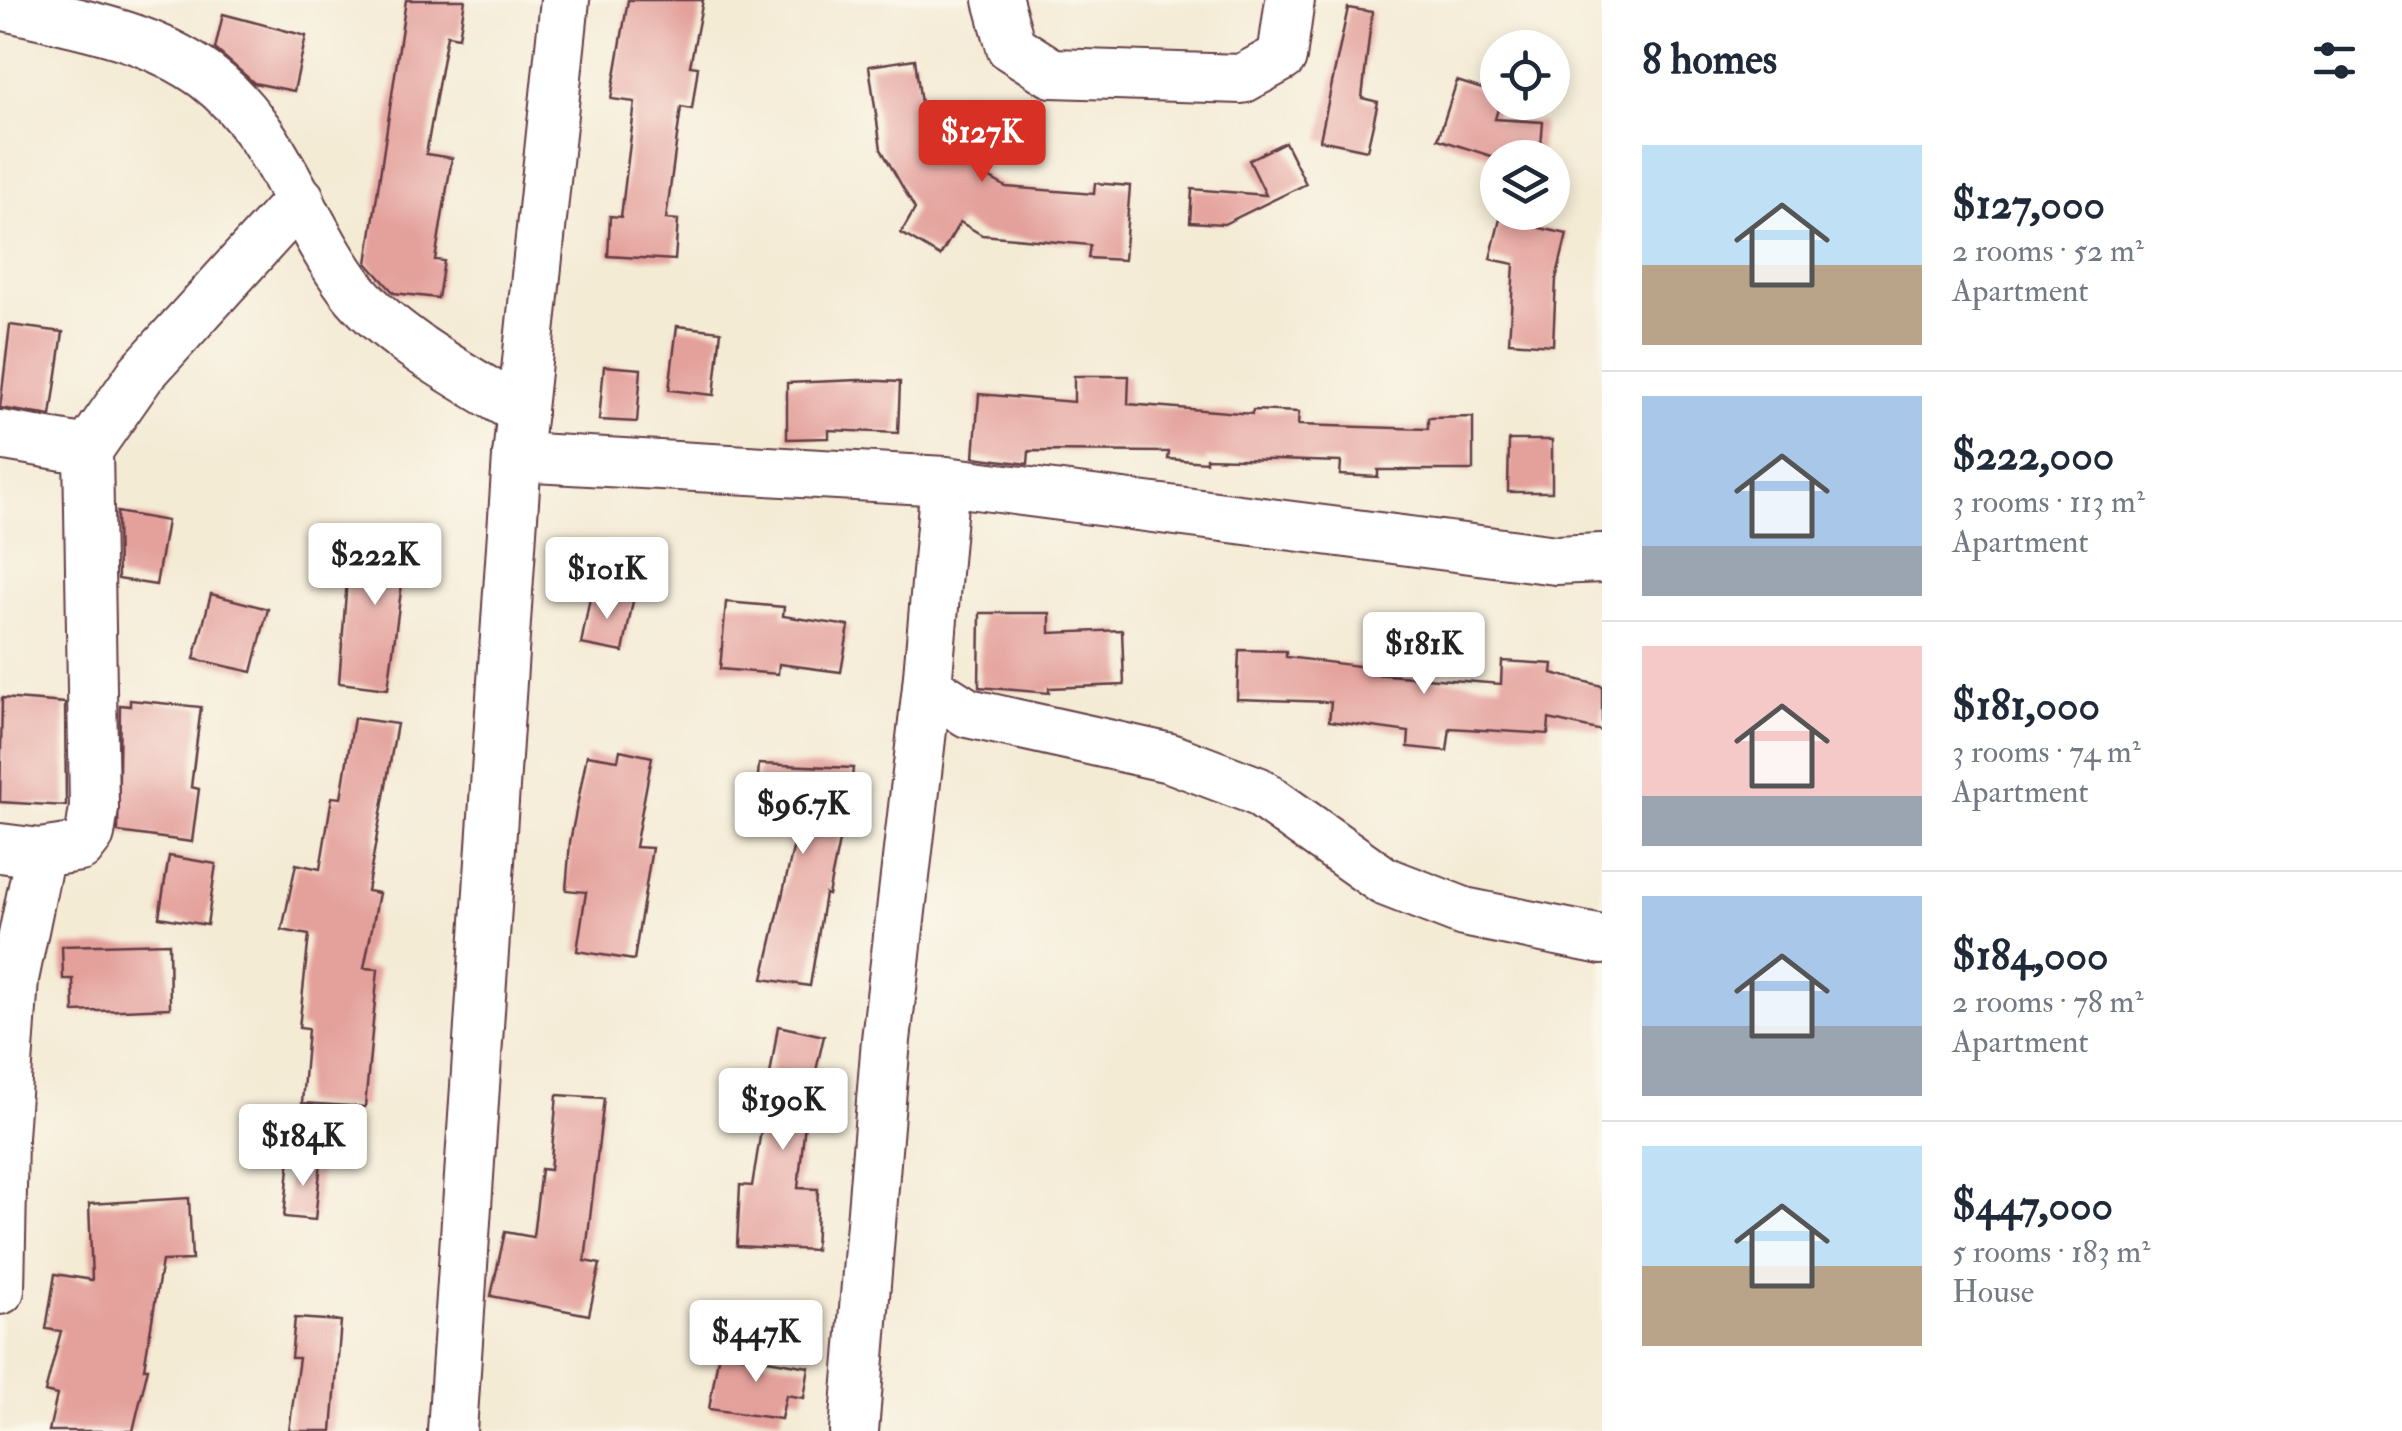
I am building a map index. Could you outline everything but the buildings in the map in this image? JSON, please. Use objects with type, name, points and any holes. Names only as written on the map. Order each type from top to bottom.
[{"type":"street","points":[[452,1431],[519,434],[565,0]]},
{"type":"street","points":[[998,0],[1011,46],[1052,73],[1242,79],[1282,57],[1290,0]]},
{"type":"street","points":[[0,4],[148,20],[256,124],[352,289],[519,434],[945,481],[1556,560],[1602,558]]},
{"type":"street","points":[[0,1290],[3,1137],[20,850],[80,847],[90,834],[94,808],[88,450],[141,374],[300,199]]},
{"type":"street","points":[[0,434],[88,450]]},
{"type":"street","points":[[854,1431],[886,1040],[927,687],[945,481]]},
{"type":"street","points":[[927,687],[968,713],[1134,748],[1258,792],[1384,881],[1464,912],[1602,940]]}]
